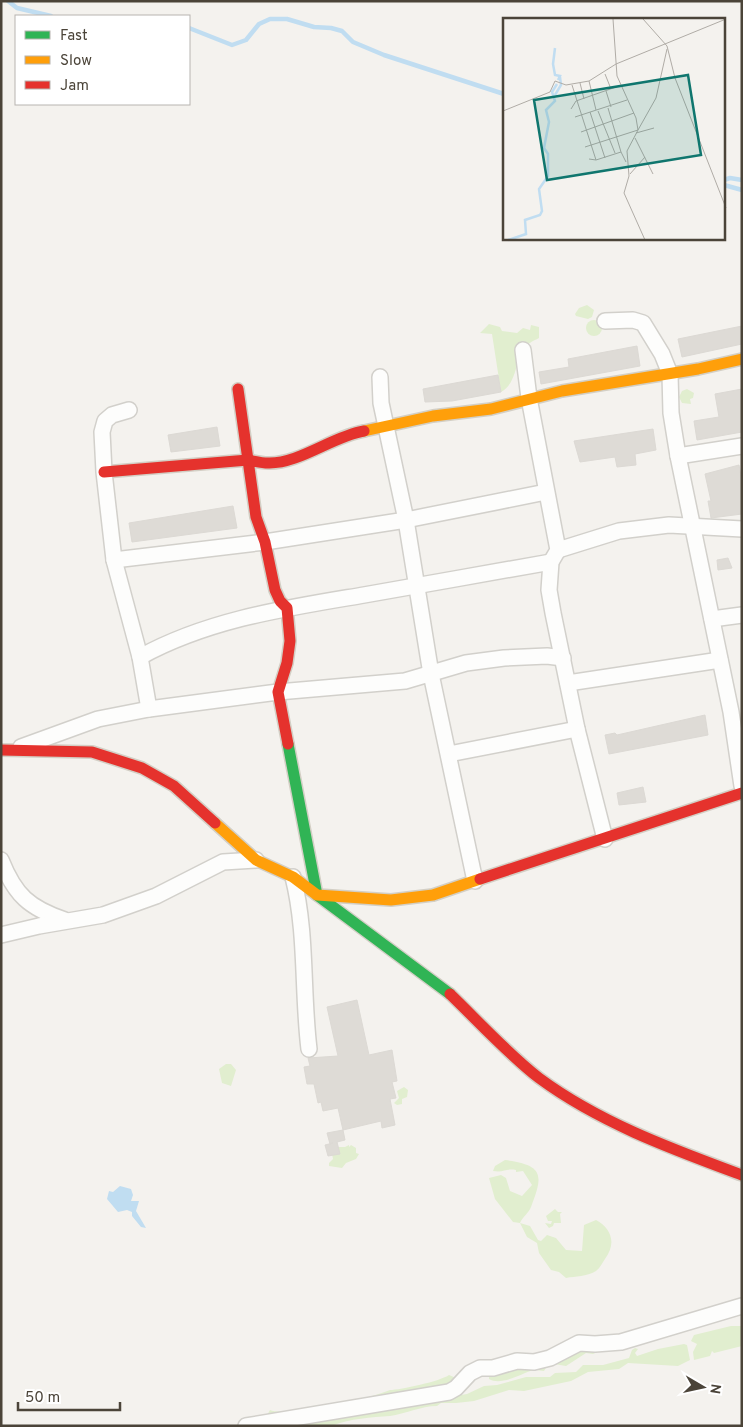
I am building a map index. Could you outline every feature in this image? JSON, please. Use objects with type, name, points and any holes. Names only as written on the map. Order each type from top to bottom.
[{"type":"street","points":[[605,321],[633,320],[643,323],[662,354],[670,374],[671,413],[678,456],[720,660],[736,712],[742,786]]},
{"type":"street","points":[[523,350],[529,398],[546,492],[554,556],[549,590],[577,729],[605,839]]},
{"type":"street","points":[[104,472],[168,465],[248,460],[269,463],[290,460],[347,434],[388,428],[433,416],[513,405],[529,398],[670,374],[742,359]]},
{"type":"street","points":[[380,377],[382,403],[406,520],[431,674],[475,881]]},
{"type":"street","points":[[238,389],[256,517],[265,542],[275,590],[280,601],[287,608],[290,641],[287,663],[278,692],[317,895]]},
{"type":"street","points":[[129,410],[112,415],[105,421],[102,432],[104,472],[114,560],[140,657],[148,709]]},
{"type":"street","points":[[678,456],[742,446]]},
{"type":"street","points":[[114,560],[265,542],[406,520],[546,492]]},
{"type":"street","points":[[140,657],[170,641],[226,622],[287,608],[416,586],[554,556],[620,531],[670,525],[693,528],[742,529]]},
{"type":"street","points":[[712,619],[742,614]]},
{"type":"street","points":[[8,749],[98,719],[148,709],[278,692],[405,681],[466,663],[504,658],[547,656],[563,658]]},
{"type":"street","points":[[568,683],[720,660]]},
{"type":"street","points":[[449,754],[577,729]]},
{"type":"street","points":[[8,749],[92,752],[142,768],[174,786],[256,860],[293,877],[443,988],[538,1077],[584,1108],[657,1143],[742,1175]]},
{"type":"street","points":[[317,895],[391,900],[433,896],[742,793]]},
{"type":"street","points":[[1,860],[15,889],[27,902],[45,913],[69,921]]},
{"type":"street","points":[[1,935],[103,915],[156,896],[223,862],[256,860]]},
{"type":"street","points":[[293,877],[299,900],[304,1010],[309,1049]]},
{"type":"street","points":[[246,1426],[449,1392],[456,1388],[470,1373],[480,1368],[493,1368],[517,1361],[534,1362],[550,1358],[580,1343],[621,1342],[742,1306]]},
{"type":"green space","points":[[587,305],[594,310],[592,317],[588,319],[576,316],[575,314],[579,308]]},
{"type":"green space","points":[[594,320],[602,328],[594,336],[586,328]]},
{"type":"green space","points":[[489,324],[500,327],[502,331],[517,333],[523,328],[530,330],[531,325],[539,327],[539,338],[524,348],[510,384],[501,392],[492,334],[480,333]]},
{"type":"green space","points":[[687,389],[694,393],[693,398],[690,399],[691,404],[682,403],[679,397],[682,391]]},
{"type":"green space","points":[[226,1064],[231,1064],[236,1070],[231,1086],[222,1083],[219,1069]]},
{"type":"green space","points":[[404,1087],[408,1090],[407,1097],[402,1099],[402,1104],[397,1105],[394,1103],[399,1098],[397,1091]]},
{"type":"green space","points":[[349,1145],[349,1147],[351,1145],[356,1148],[356,1153],[359,1154],[356,1159],[346,1163],[342,1168],[329,1166],[333,1159],[332,1154],[338,1154],[336,1147]]},
{"type":"green space","points":[[505,1160],[518,1162],[533,1168],[539,1179],[530,1209],[520,1223],[513,1222],[495,1199],[489,1178],[501,1175],[506,1178],[510,1191],[522,1196],[532,1185],[523,1171],[493,1171],[495,1166]]},
{"type":"green space","points":[[555,1209],[558,1212],[562,1212],[560,1214],[561,1223],[554,1223],[549,1228],[545,1223],[551,1224],[552,1221],[548,1221],[546,1216]]},
{"type":"green space","points":[[596,1220],[609,1232],[611,1247],[596,1271],[566,1278],[559,1272],[551,1270],[539,1253],[537,1243],[527,1237],[520,1223],[530,1226],[538,1240],[541,1241],[547,1235],[556,1238],[566,1250],[582,1251],[584,1225]]},
{"type":"green space","points":[[731,1326],[742,1326],[742,1346],[714,1353],[712,1351],[710,1356],[694,1360],[693,1352],[697,1344],[691,1341],[694,1335]]},
{"type":"green space","points":[[687,1345],[690,1360],[678,1366],[628,1363],[619,1369],[588,1372],[571,1381],[524,1391],[509,1390],[474,1401],[441,1403],[437,1406],[425,1407],[396,1415],[354,1420],[330,1426],[280,1426],[467,1394],[484,1386],[497,1385],[526,1377],[550,1377],[555,1373],[576,1372],[583,1365],[603,1365],[629,1358],[632,1350],[635,1348],[638,1349],[635,1353],[637,1356],[658,1349]]},
{"type":"green space","points":[[572,1349],[600,1351],[593,1354],[586,1353],[566,1366],[554,1364],[565,1360]]},
{"type":"green space","points":[[547,1366],[544,1371],[533,1370],[505,1380],[494,1381],[489,1379],[489,1375],[495,1370]]},
{"type":"green space","points":[[449,1375],[456,1378],[451,1387],[266,1417],[270,1410],[293,1411],[330,1406],[390,1390],[420,1385]]},
{"type":"water","points":[[120,1186],[131,1189],[133,1195],[131,1201],[139,1201],[136,1211],[146,1228],[141,1227],[132,1216],[132,1212],[127,1210],[118,1212],[107,1199],[109,1191],[113,1192]]},
{"type":"building","points":[[742,326],[742,344],[682,357],[678,339]]},
{"type":"building","points":[[637,346],[640,366],[541,384],[539,372],[569,367],[568,359]]},
{"type":"building","points":[[498,375],[501,392],[452,401],[425,402],[423,389]]},
{"type":"building","points":[[742,389],[742,432],[697,440],[694,421],[719,417],[715,394]]},
{"type":"building","points":[[217,427],[220,446],[171,452],[168,435]]},
{"type":"building","points":[[653,429],[656,450],[635,454],[636,465],[617,467],[615,457],[580,462],[574,441]]},
{"type":"building","points":[[739,465],[742,481],[742,514],[711,518],[708,501],[711,501],[705,474]]},
{"type":"building","points":[[233,506],[237,528],[132,542],[129,523]]},
{"type":"building","points":[[728,558],[732,568],[718,570],[717,560]]},
{"type":"building","points":[[705,715],[708,735],[609,754],[605,735],[615,733],[617,735]]},
{"type":"building","points":[[643,787],[646,802],[619,805],[617,793]]},
{"type":"building","points":[[357,1000],[369,1055],[392,1050],[397,1081],[392,1082],[396,1098],[390,1099],[395,1125],[382,1128],[381,1121],[343,1130],[338,1108],[323,1111],[321,1102],[318,1103],[314,1084],[307,1084],[304,1067],[310,1066],[308,1058],[338,1056],[327,1007]]},
{"type":"building","points":[[343,1130],[345,1140],[337,1142],[340,1154],[328,1156],[325,1145],[330,1144],[327,1133]]},
{"type":"waterway","points":[[8,1],[17,8],[47,15]]},
{"type":"waterway","points":[[190,28],[232,45],[246,40],[259,24],[270,19],[287,19],[314,27],[331,28],[342,31],[353,42],[384,55],[503,94]]},
{"type":"waterway","points":[[726,179],[742,180]]},
{"type":"waterway","points":[[726,186],[742,190]]},
{"type":"traffic: fast","points":[[288,744],[317,895],[450,994]]},
{"type":"traffic: slow","points":[[364,431],[433,416],[491,409],[562,391],[698,369],[742,359]]},
{"type":"traffic: slow","points":[[215,823],[256,860],[293,877],[317,895],[391,900],[433,895],[480,879]]},
{"type":"traffic: jam","points":[[238,389],[256,517],[265,542],[275,590],[280,601],[287,608],[290,641],[287,663],[278,692],[288,744]]},
{"type":"traffic: jam","points":[[104,472],[248,460],[265,463],[280,462],[304,455],[340,438],[364,431]]},
{"type":"traffic: jam","points":[[1,750],[92,752],[142,768],[174,786],[215,823]]},
{"type":"traffic: jam","points":[[480,879],[742,793]]},
{"type":"traffic: jam","points":[[450,994],[516,1059],[562,1094],[637,1134],[742,1175]]}]
